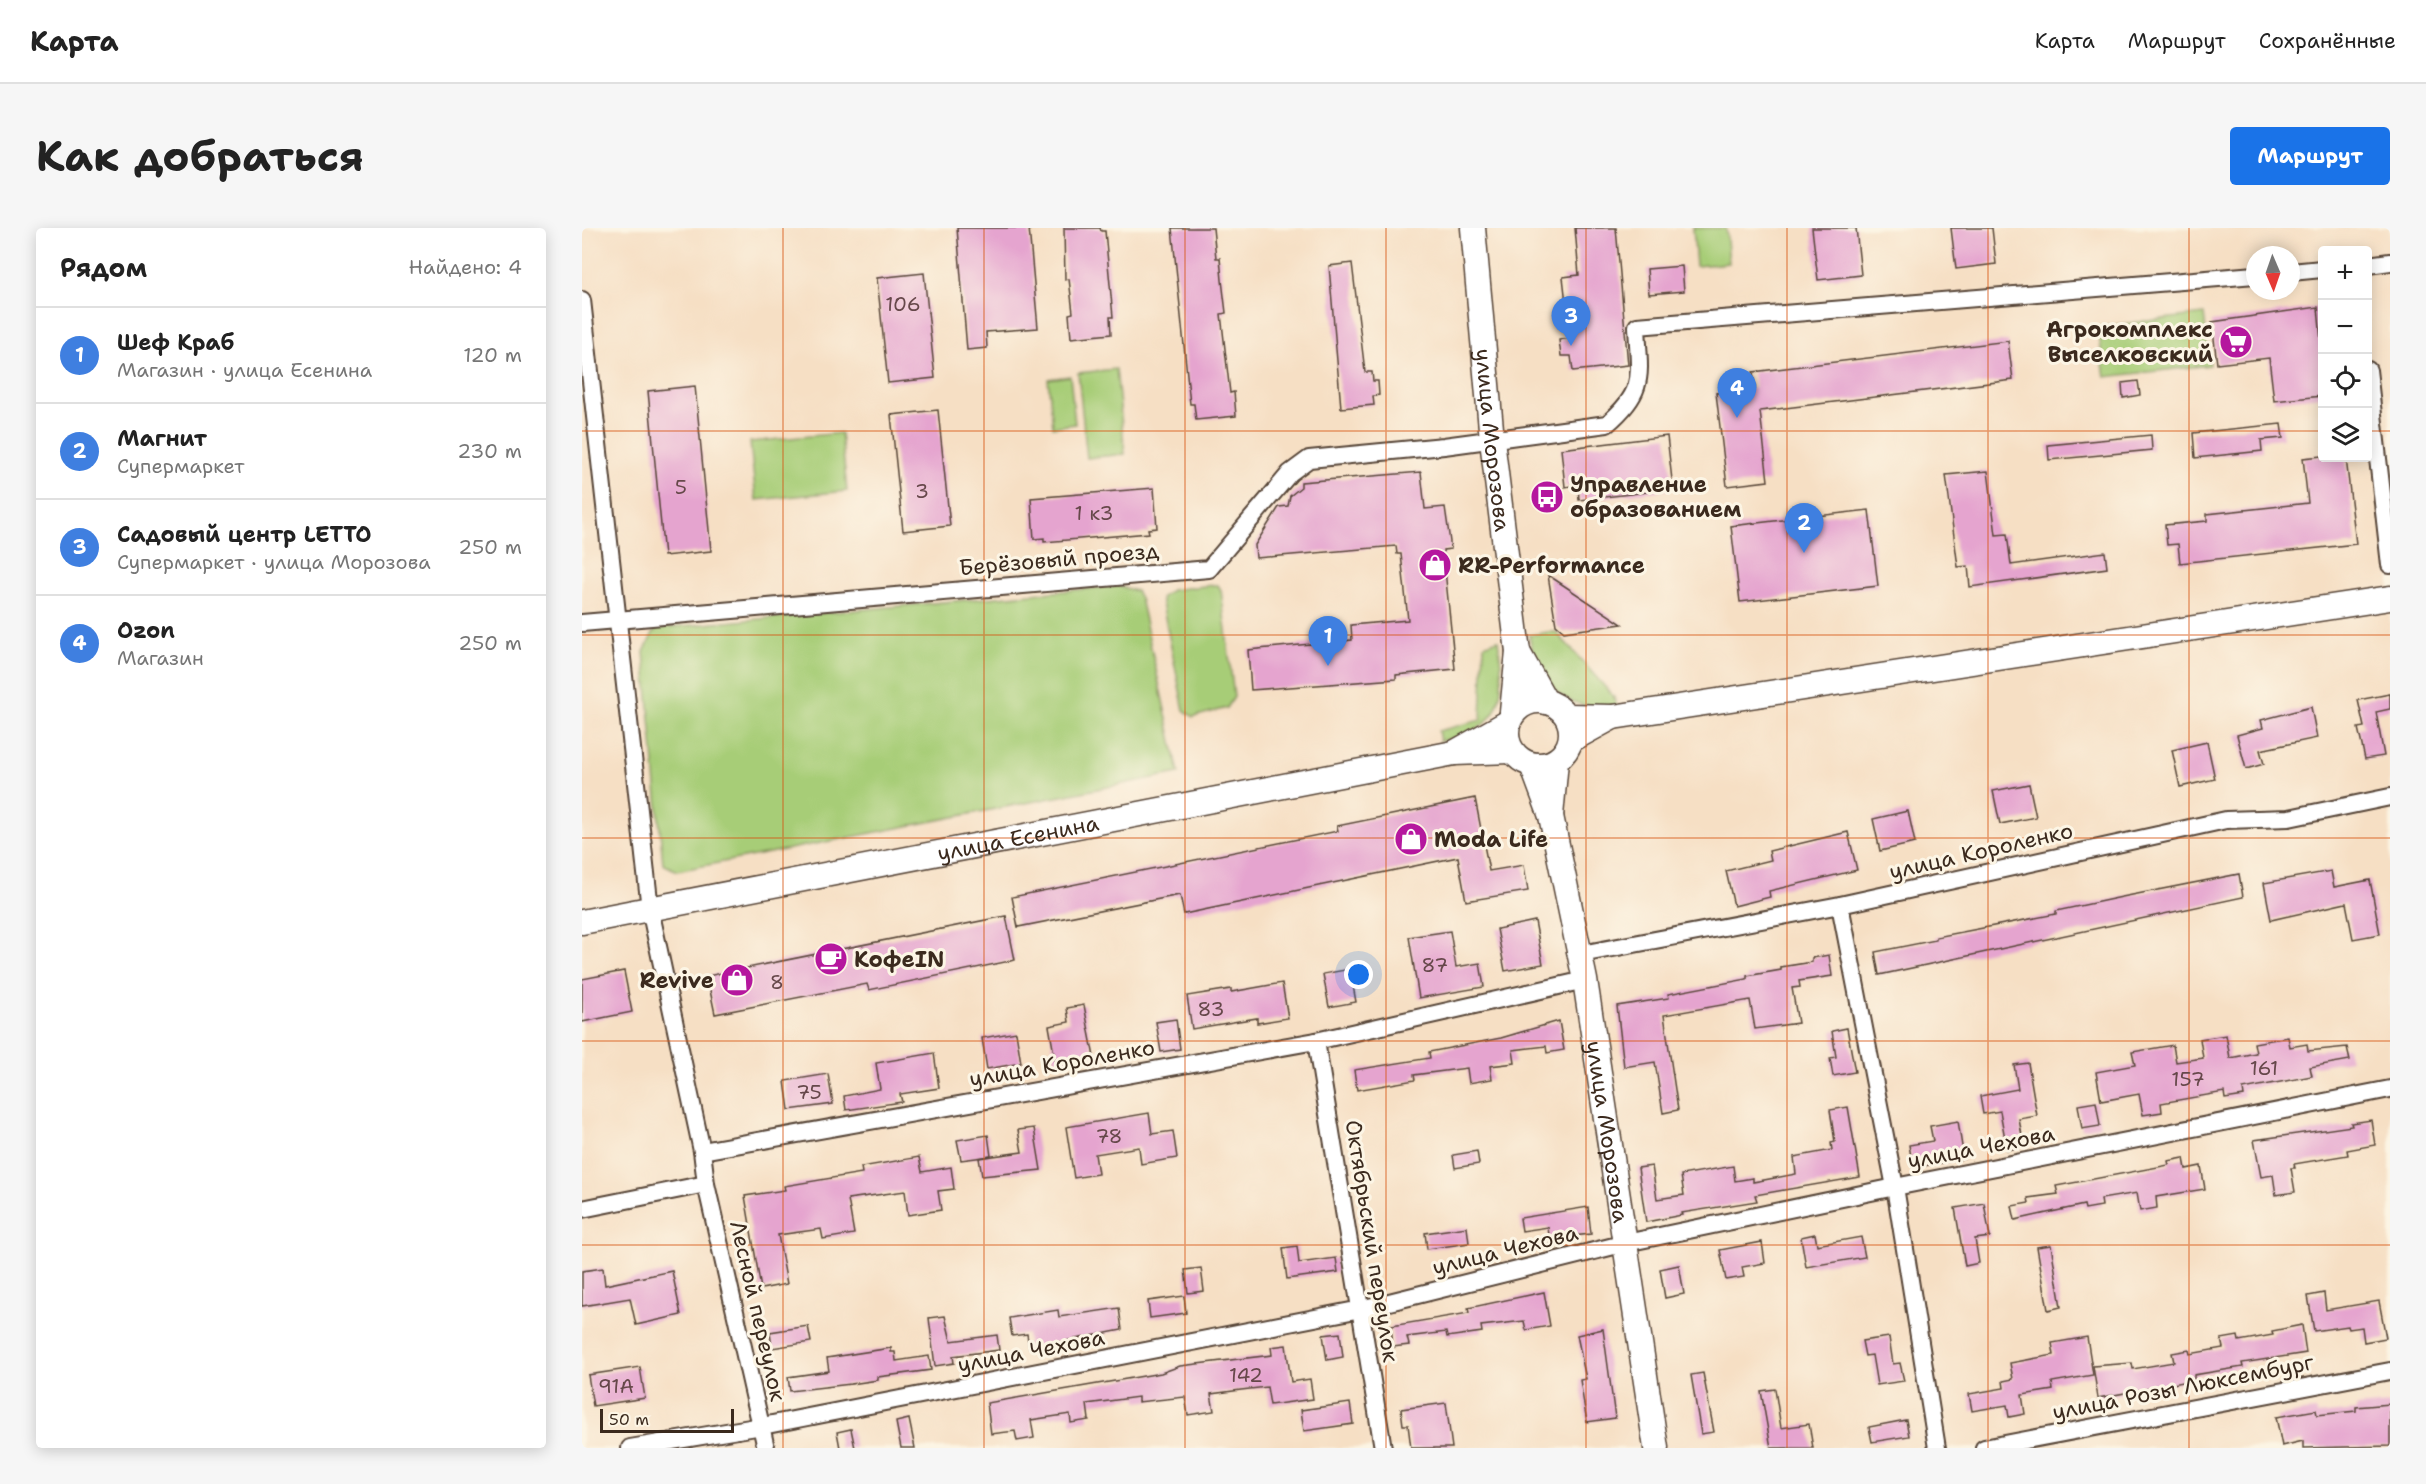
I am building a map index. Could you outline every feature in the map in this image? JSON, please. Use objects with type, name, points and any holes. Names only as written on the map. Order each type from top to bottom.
[{"type":"street","name":"улица Морозова","points":[[1473,228],[1492,440],[1518,652]]},
{"type":"street","points":[[2372,264],[2390,262]]},
{"type":"street","points":[[2300,271],[2318,269]]},
{"type":"street","name":"Берёзовый проезд","points":[[582,623],[1209,569],[1290,473],[1309,459],[1492,440],[1607,424],[1625,409],[1640,380],[1637,326],[2246,276]]},
{"type":"street","points":[[582,300],[650,909],[702,1150],[706,1185],[582,1209]]},
{"type":"street","points":[[2371,408],[2390,566]]},
{"type":"street","points":[[1567,716],[1613,717],[2390,598]]},
{"type":"street","points":[[1518,652],[1546,702]]},
{"type":"street","points":[[1454,753],[1510,718],[1521,704],[1546,702],[1558,707],[1567,716],[1571,728],[1571,740],[1566,752],[1557,761],[1545,766],[1532,765],[1520,760],[1512,751],[1507,739],[1510,718],[1518,652]]},
{"type":"street","points":[[1571,740],[1613,717]]},
{"type":"street","points":[[1454,753],[1512,751]]},
{"type":"street","name":"улица Есенина","points":[[582,922],[1454,753]]},
{"type":"street","points":[[1551,816],[1557,761]]},
{"type":"street","points":[[1532,765],[1551,816]]},
{"type":"street","name":"улица Короленко","points":[[1581,954],[1840,906],[2226,820],[2289,818],[2390,796]]},
{"type":"street","name":"улица Морозова","points":[[1551,816],[1581,954],[1656,1448]]},
{"type":"street","points":[[1840,906],[1894,1186],[1937,1448]]},
{"type":"street","name":"улица Короленко","points":[[702,1150],[1316,1041],[1585,980]]},
{"type":"street","name":"Октябрьский переулок","points":[[1316,1041],[1383,1448]]},
{"type":"street","name":"улица Чехова","points":[[630,1448],[762,1426],[1360,1310],[1626,1243],[1894,1186],[2390,1089]]},
{"type":"street","name":"Лесной переулок","points":[[706,1185],[766,1448]]},
{"type":"street","name":"улица Розы Люксембург","points":[[1984,1448],[2390,1371]]},
{"type":"green space","points":[[1693,228],[1726,228],[1729,263],[1696,266]]},
{"type":"green space","points":[[2204,314],[2210,365],[2105,377],[2098,327]]},
{"type":"green space","points":[[1116,369],[1125,454],[1087,458],[1078,373]]},
{"type":"green space","points":[[1070,376],[1075,424],[1053,427],[1048,379]]},
{"type":"green space","points":[[841,433],[847,491],[756,500],[750,442]]},
{"type":"green space","points":[[1218,585],[1221,590],[1234,697],[1227,708],[1193,717],[1184,710],[1161,598],[1171,590]]},
{"type":"green space","points":[[1118,586],[1136,591],[1140,598],[1179,773],[677,871],[663,864],[644,652],[654,631],[661,628]]},
{"type":"green space","points":[[1556,632],[1614,697],[1617,708],[1582,705],[1556,692],[1539,669],[1529,635]]},
{"type":"green space","points":[[1498,640],[1501,678],[1496,707],[1489,719],[1478,728],[1461,736],[1440,741],[1438,731],[1481,720],[1484,645]]},
{"type":"building","points":[[957,228],[1029,228],[1038,328],[986,332],[987,348],[967,350]]},
{"type":"building","points":[[1064,228],[1100,228],[1101,231],[1105,231],[1113,317],[1110,317],[1111,334],[1071,338],[1069,314],[1073,313],[1069,279],[1065,280]]},
{"type":"building","points":[[1172,228],[1213,228],[1216,258],[1220,258],[1226,313],[1221,314],[1230,393],[1234,392],[1236,416],[1196,420],[1194,404],[1190,404]]},
{"type":"building","points":[[1575,228],[1616,228],[1628,365],[1573,371],[1571,356],[1561,356],[1559,340],[1570,338],[1563,277],[1579,275]]},
{"type":"building","points":[[1812,228],[1856,228],[1861,275],[1818,280]]},
{"type":"building","points":[[1951,228],[1992,228],[1996,264],[1956,269]]},
{"type":"building","points":[[1352,263],[1365,372],[1372,372],[1373,381],[1378,381],[1379,395],[1373,396],[1374,405],[1341,408],[1329,266]]},
{"type":"building","points":[[1682,266],[1684,291],[1649,294],[1647,269]]},
{"type":"building","points":[[924,273],[935,378],[888,383],[877,278]]},
{"type":"building","points":[[2318,307],[2318,396],[2274,401],[2269,358],[2217,364],[2212,322]]},
{"type":"building","points":[[2008,341],[2013,380],[1760,411],[1768,481],[1727,486],[1716,393],[1755,388],[1753,372]]},
{"type":"building","points":[[2138,381],[2140,395],[2123,398],[2122,383]]},
{"type":"building","points":[[695,386],[711,551],[664,556],[648,391]]},
{"type":"building","points":[[938,410],[950,526],[903,531],[891,415]]},
{"type":"building","points":[[2281,424],[2283,438],[2261,440],[2262,451],[2195,458],[2193,433]]},
{"type":"building","points":[[2151,435],[2152,450],[2049,460],[2048,445]]},
{"type":"building","points":[[1667,436],[1673,489],[1579,500],[1578,485],[1565,487],[1561,449]]},
{"type":"building","points":[[2318,456],[2318,462],[2346,462],[2356,544],[2180,563],[2178,544],[2167,545],[2165,525],[2207,521],[2207,514],[2308,503],[2303,458]]},
{"type":"building","points":[[1988,471],[1996,535],[2007,534],[2011,565],[2105,552],[2107,568],[1970,587],[1968,566],[1958,567],[1946,475]]},
{"type":"building","points":[[1421,472],[1425,509],[1445,507],[1451,549],[1443,550],[1455,669],[1396,675],[1396,679],[1251,690],[1248,650],[1352,640],[1351,625],[1408,620],[1401,554],[1397,554],[1396,546],[1256,558],[1255,545],[1279,507],[1288,506],[1290,496],[1301,487],[1301,482]]},
{"type":"building","points":[[1154,488],[1157,528],[1148,529],[1149,533],[1044,542],[1044,538],[1034,539],[1031,498]]},
{"type":"building","points":[[1869,510],[1878,586],[1740,602],[1731,526]]},
{"type":"building","points":[[1548,575],[1622,624],[1564,632],[1556,625]]},
{"type":"building","points":[[2390,694],[2390,709],[2376,712],[2384,756],[2365,759],[2358,728],[2364,727],[2358,700]]},
{"type":"building","points":[[2311,707],[2317,738],[2260,750],[2264,764],[2246,769],[2237,735],[2263,728],[2261,720]]},
{"type":"building","points":[[2207,742],[2215,779],[2180,787],[2172,750]]},
{"type":"building","points":[[2029,784],[2036,817],[2000,824],[1993,791]]},
{"type":"building","points":[[1475,798],[1489,871],[1524,865],[1528,891],[1466,901],[1458,857],[1184,914],[1180,895],[1018,927],[1012,897],[1338,831],[1337,826]]},
{"type":"building","points":[[1908,811],[1915,843],[1880,851],[1873,819]]},
{"type":"building","points":[[1848,832],[1857,870],[1769,891],[1770,897],[1734,906],[1726,871],[1771,860],[1769,851]]},
{"type":"building","points":[[2331,871],[2334,887],[2370,880],[2380,934],[2353,939],[2346,903],[2271,920],[2264,883]]},
{"type":"building","points":[[2239,874],[2243,897],[1879,975],[1875,952],[1936,940],[1936,937],[2056,914],[2056,911]]},
{"type":"building","points":[[1006,916],[1015,960],[869,990],[867,984],[715,1014],[707,976]]},
{"type":"building","points":[[1535,921],[1543,964],[1505,971],[1497,929]]},
{"type":"building","points":[[1450,931],[1456,967],[1480,963],[1484,987],[1419,998],[1409,937]]},
{"type":"building","points":[[1829,955],[1832,976],[1799,981],[1800,987],[1792,988],[1798,1023],[1755,1029],[1750,1000],[1664,1015],[1678,1110],[1663,1113],[1655,1062],[1624,1067],[1617,1006],[1669,998],[1668,994],[1747,979],[1747,976],[1781,970],[1781,967],[1812,962],[1812,958]]},
{"type":"building","points":[[1350,969],[1356,1002],[1329,1007],[1323,974]]},
{"type":"building","points":[[624,971],[632,1012],[582,1022],[582,979]]},
{"type":"building","points":[[1282,983],[1288,1018],[1257,1023],[1257,1018],[1192,1029],[1187,996],[1231,989],[1231,992]]},
{"type":"building","points":[[1084,1005],[1094,1057],[1056,1065],[1049,1026],[1069,1022],[1067,1008]]},
{"type":"building","points":[[1176,1019],[1180,1049],[1161,1052],[1156,1022]]},
{"type":"building","points":[[1559,1021],[1564,1050],[1547,1053],[1546,1046],[1513,1050],[1515,1063],[1490,1066],[1492,1079],[1469,1083],[1467,1068],[1414,1075],[1415,1080],[1357,1090],[1354,1070],[1430,1058],[1429,1052],[1501,1038]]},
{"type":"building","points":[[1847,1028],[1855,1072],[1833,1076],[1830,1058],[1836,1057],[1832,1031]]},
{"type":"building","points":[[1016,1032],[1021,1063],[987,1069],[982,1038]]},
{"type":"building","points":[[2226,1035],[2230,1058],[2256,1053],[2254,1043],[2288,1037],[2290,1047],[2307,1044],[2308,1051],[2347,1047],[2350,1060],[2310,1067],[2312,1076],[2243,1089],[2244,1096],[2225,1099],[2224,1092],[2161,1103],[2162,1112],[2143,1115],[2139,1094],[2101,1101],[2096,1072],[2135,1065],[2132,1052],[2173,1045],[2176,1062],[2203,1058],[2200,1039]]},
{"type":"building","points":[[934,1053],[939,1088],[900,1094],[902,1102],[846,1110],[844,1096],[880,1089],[876,1063]]},
{"type":"building","points":[[2028,1063],[2037,1116],[2019,1119],[2024,1147],[2007,1150],[2000,1111],[1983,1114],[1980,1096],[2018,1089],[2014,1065]]},
{"type":"building","points":[[828,1074],[833,1104],[789,1110],[785,1081]]},
{"type":"building","points":[[2096,1102],[2100,1126],[2082,1129],[2078,1105]]},
{"type":"building","points":[[1848,1107],[1860,1177],[1755,1195],[1757,1201],[1681,1213],[1682,1215],[1646,1222],[1638,1168],[1652,1166],[1657,1199],[1684,1195],[1681,1175],[1733,1166],[1735,1181],[1753,1178],[1753,1182],[1796,1174],[1794,1157],[1832,1150],[1831,1143],[1835,1142],[1830,1110]]},
{"type":"building","points":[[1149,1113],[1152,1134],[1173,1131],[1177,1158],[1141,1164],[1139,1147],[1095,1154],[1098,1174],[1074,1178],[1066,1127]]},
{"type":"building","points":[[2371,1120],[2375,1145],[2347,1150],[2348,1155],[2294,1164],[2295,1168],[2291,1168],[2295,1192],[2276,1195],[2273,1175],[2261,1177],[2254,1140],[2352,1126],[2351,1123]]},
{"type":"building","points":[[1958,1121],[1964,1159],[1913,1168],[1909,1145],[1933,1141],[1930,1126]]},
{"type":"building","points":[[1034,1128],[1041,1170],[982,1176],[979,1158],[1022,1152],[1018,1130]]},
{"type":"building","points":[[988,1135],[991,1156],[961,1160],[957,1140]]},
{"type":"building","points":[[1477,1151],[1479,1164],[1455,1168],[1453,1155]]},
{"type":"building","points":[[919,1157],[922,1172],[951,1167],[954,1189],[938,1191],[941,1210],[908,1215],[905,1191],[848,1199],[854,1234],[823,1239],[821,1229],[778,1235],[787,1284],[761,1289],[745,1196],[785,1190],[784,1186],[862,1173],[861,1167]]},
{"type":"building","points":[[2184,1158],[2186,1169],[2201,1166],[2205,1189],[2156,1197],[2157,1208],[2140,1211],[2137,1193],[2101,1199],[2102,1206],[2085,1209],[2084,1205],[2015,1220],[2012,1206],[2029,1203],[2028,1198],[2058,1194],[2056,1186],[2169,1165],[2168,1161]]},
{"type":"building","points":[[1984,1203],[1990,1237],[1975,1239],[1979,1263],[1965,1266],[1955,1208]]},
{"type":"building","points":[[1588,1207],[1591,1234],[1563,1237],[1563,1242],[1550,1244],[1548,1227],[1522,1231],[1520,1218]]},
{"type":"building","points":[[1467,1227],[1469,1243],[1427,1249],[1425,1233]]},
{"type":"building","points":[[1815,1234],[1817,1245],[1861,1237],[1865,1257],[1806,1267],[1801,1237]]},
{"type":"building","points":[[1762,1242],[1765,1263],[1742,1267],[1744,1277],[1726,1280],[1720,1250]]},
{"type":"building","points":[[2051,1245],[2061,1307],[2048,1310],[2037,1247]]},
{"type":"building","points":[[1297,1246],[1299,1263],[1336,1258],[1338,1272],[1287,1279],[1283,1248]]},
{"type":"building","points":[[1679,1265],[1684,1294],[1665,1298],[1660,1269]]},
{"type":"building","points":[[603,1268],[605,1285],[672,1271],[681,1315],[636,1325],[630,1298],[582,1306],[582,1271]]},
{"type":"building","points":[[1201,1268],[1204,1291],[1188,1293],[1185,1270]]},
{"type":"building","points":[[1544,1292],[1550,1326],[1526,1330],[1524,1321],[1481,1326],[1482,1332],[1447,1337],[1446,1332],[1407,1337],[1409,1345],[1393,1347],[1391,1326],[1469,1313],[1468,1308]]},
{"type":"building","points":[[2324,1293],[2326,1310],[2379,1301],[2386,1338],[2364,1342],[2362,1327],[2349,1329],[2348,1326],[2314,1331],[2308,1296]]},
{"type":"building","points":[[1184,1296],[1186,1313],[1150,1318],[1148,1301]]},
{"type":"building","points":[[1119,1308],[1122,1330],[1029,1348],[1027,1334],[1012,1336],[1009,1318],[1058,1310],[1059,1317]]},
{"type":"building","points":[[945,1316],[951,1341],[997,1335],[999,1350],[953,1356],[954,1363],[935,1366],[929,1318]]},
{"type":"building","points":[[2302,1325],[2306,1353],[2242,1363],[2243,1367],[2194,1375],[2194,1380],[2098,1398],[2093,1366],[2132,1363],[2133,1369],[2174,1362],[2172,1353],[2189,1350],[2190,1354],[2223,1348],[2221,1339],[2238,1336],[2239,1341],[2273,1335],[2272,1331]]},
{"type":"building","points":[[808,1326],[811,1342],[772,1348],[770,1332]]},
{"type":"building","points":[[1603,1329],[1615,1418],[1587,1422],[1580,1380],[1586,1379],[1577,1335]]},
{"type":"building","points":[[1340,1333],[1343,1357],[1327,1360],[1323,1335]]},
{"type":"building","points":[[1889,1337],[1893,1364],[1900,1363],[1904,1381],[1877,1385],[1872,1355],[1865,1356],[1862,1341]]},
{"type":"building","points":[[2087,1337],[2093,1375],[2052,1382],[2053,1390],[2022,1395],[2025,1414],[2009,1417],[2007,1405],[1972,1411],[1969,1394],[2004,1388],[2003,1381],[2013,1379],[2010,1363],[2054,1355],[2052,1343]]},
{"type":"building","points":[[1286,1345],[1291,1382],[1310,1379],[1313,1399],[1270,1405],[1267,1387],[1241,1390],[1211,1394],[1214,1411],[1188,1415],[1185,1397],[1138,1402],[1138,1397],[1087,1404],[1089,1420],[1071,1423],[1070,1414],[1031,1420],[1034,1438],[1017,1441],[1015,1431],[991,1434],[987,1403],[1161,1373],[1180,1366],[1272,1355],[1271,1347]]},
{"type":"building","points":[[891,1348],[891,1352],[895,1352],[896,1361],[929,1356],[931,1370],[878,1377],[878,1380],[790,1391],[788,1377],[829,1371],[827,1358]]},
{"type":"building","points":[[640,1367],[645,1398],[593,1406],[588,1375]]},
{"type":"building","points":[[1703,1373],[1714,1432],[1701,1434],[1691,1375]]},
{"type":"building","points":[[1775,1389],[1781,1428],[1809,1424],[1813,1448],[1771,1448],[1761,1391]]},
{"type":"building","points":[[1350,1403],[1353,1424],[1304,1431],[1301,1410]]},
{"type":"building","points":[[1446,1403],[1452,1448],[1411,1448],[1408,1425],[1403,1425],[1401,1409]]},
{"type":"building","points":[[2390,1404],[2390,1446],[2303,1448],[2303,1441],[2282,1446],[2276,1417],[2316,1410],[2317,1415],[2356,1411],[2356,1407]]},
{"type":"building","points":[[909,1419],[915,1448],[901,1448],[896,1422]]},
{"type":"building","points":[[1906,1420],[1909,1436],[1872,1442],[1869,1427]]},
{"type":"building","points":[[851,1429],[855,1448],[840,1448],[837,1432]]},
{"type":"place","name":"Агрокомплекс Выселковский","points":[[2236,342]]},
{"type":"place","name":"Садовый центр LETTO","points":[[1571,346]]},
{"type":"place","name":"Ozon","points":[[1737,418]]},
{"type":"place","name":"Управление образованием","points":[[1547,497]]},
{"type":"place","name":"Магнит","points":[[1804,553]]},
{"type":"place","name":"RR-Performance","points":[[1435,565]]},
{"type":"place","name":"Шеф Краб","points":[[1328,666]]},
{"type":"place","name":"Moda Life","points":[[1411,839]]},
{"type":"place","name":"КофеIN","points":[[831,959]]},
{"type":"place","name":"Revive","points":[[737,980]]}]
